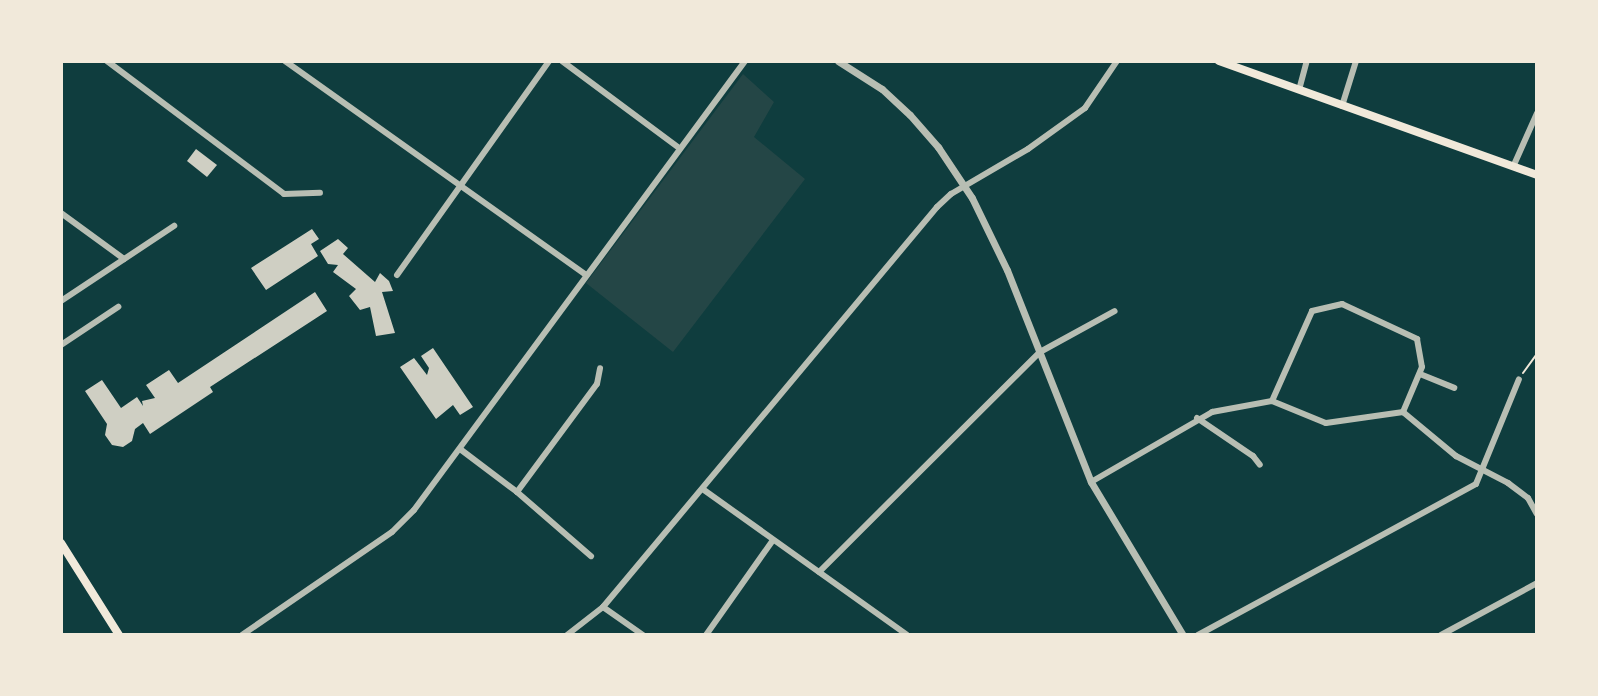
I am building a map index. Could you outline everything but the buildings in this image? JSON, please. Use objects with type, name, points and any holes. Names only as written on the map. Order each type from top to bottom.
[{"type":"main road","points":[[1219,61],[1537,175]]},
{"type":"main road","points":[[61,543],[119,635]]},
{"type":"street","points":[[107,61],[284,194],[320,193]]},
{"type":"street","points":[[285,61],[586,275]]},
{"type":"street","points":[[397,275],[549,61]]},
{"type":"street","points":[[562,61],[678,147]]},
{"type":"street","points":[[242,635],[393,532],[460,449],[678,147],[745,61]]},
{"type":"street","points":[[838,61],[882,89],[910,115],[965,186],[984,217],[1091,482],[1183,635]]},
{"type":"street","points":[[567,635],[603,607],[704,490],[937,208],[965,186],[1028,149],[1084,108],[1117,61]]},
{"type":"street","points":[[1299,90],[1307,61]]},
{"type":"street","points":[[1342,106],[1356,61]]},
{"type":"street","points":[[1513,167],[1537,113]]},
{"type":"street","points":[[61,213],[124,260]]},
{"type":"street","points":[[61,301],[174,226]]},
{"type":"street","points":[[1272,401],[1312,311],[1328,304],[1342,304],[1417,339],[1423,351],[1419,374],[1403,412]]},
{"type":"street","points":[[61,345],[118,307]]},
{"type":"street","points":[[819,572],[1040,352],[1115,311]]},
{"type":"street","points":[[517,492],[597,384],[600,368]]},
{"type":"street","points":[[1419,374],[1454,388]]},
{"type":"street","points":[[1198,635],[1476,484],[1519,379]]},
{"type":"street","points":[[1091,482],[1198,418],[1242,404],[1272,401],[1326,422],[1403,412],[1482,473],[1508,483],[1528,498],[1537,514]]},
{"type":"street","points":[[1198,418],[1254,456],[1260,465]]},
{"type":"street","points":[[460,449],[517,492],[591,556]]},
{"type":"street","points":[[704,490],[907,635]]},
{"type":"street","points":[[706,635],[773,540]]},
{"type":"street","points":[[1441,635],[1537,583]]},
{"type":"street","points":[[603,607],[643,635]]},
{"type":"path","points":[[1519,379],[1537,354]]},
{"type":"shaded area","points":[[743,74],[774,102],[754,137],[805,179],[673,352],[586,283]]}]
